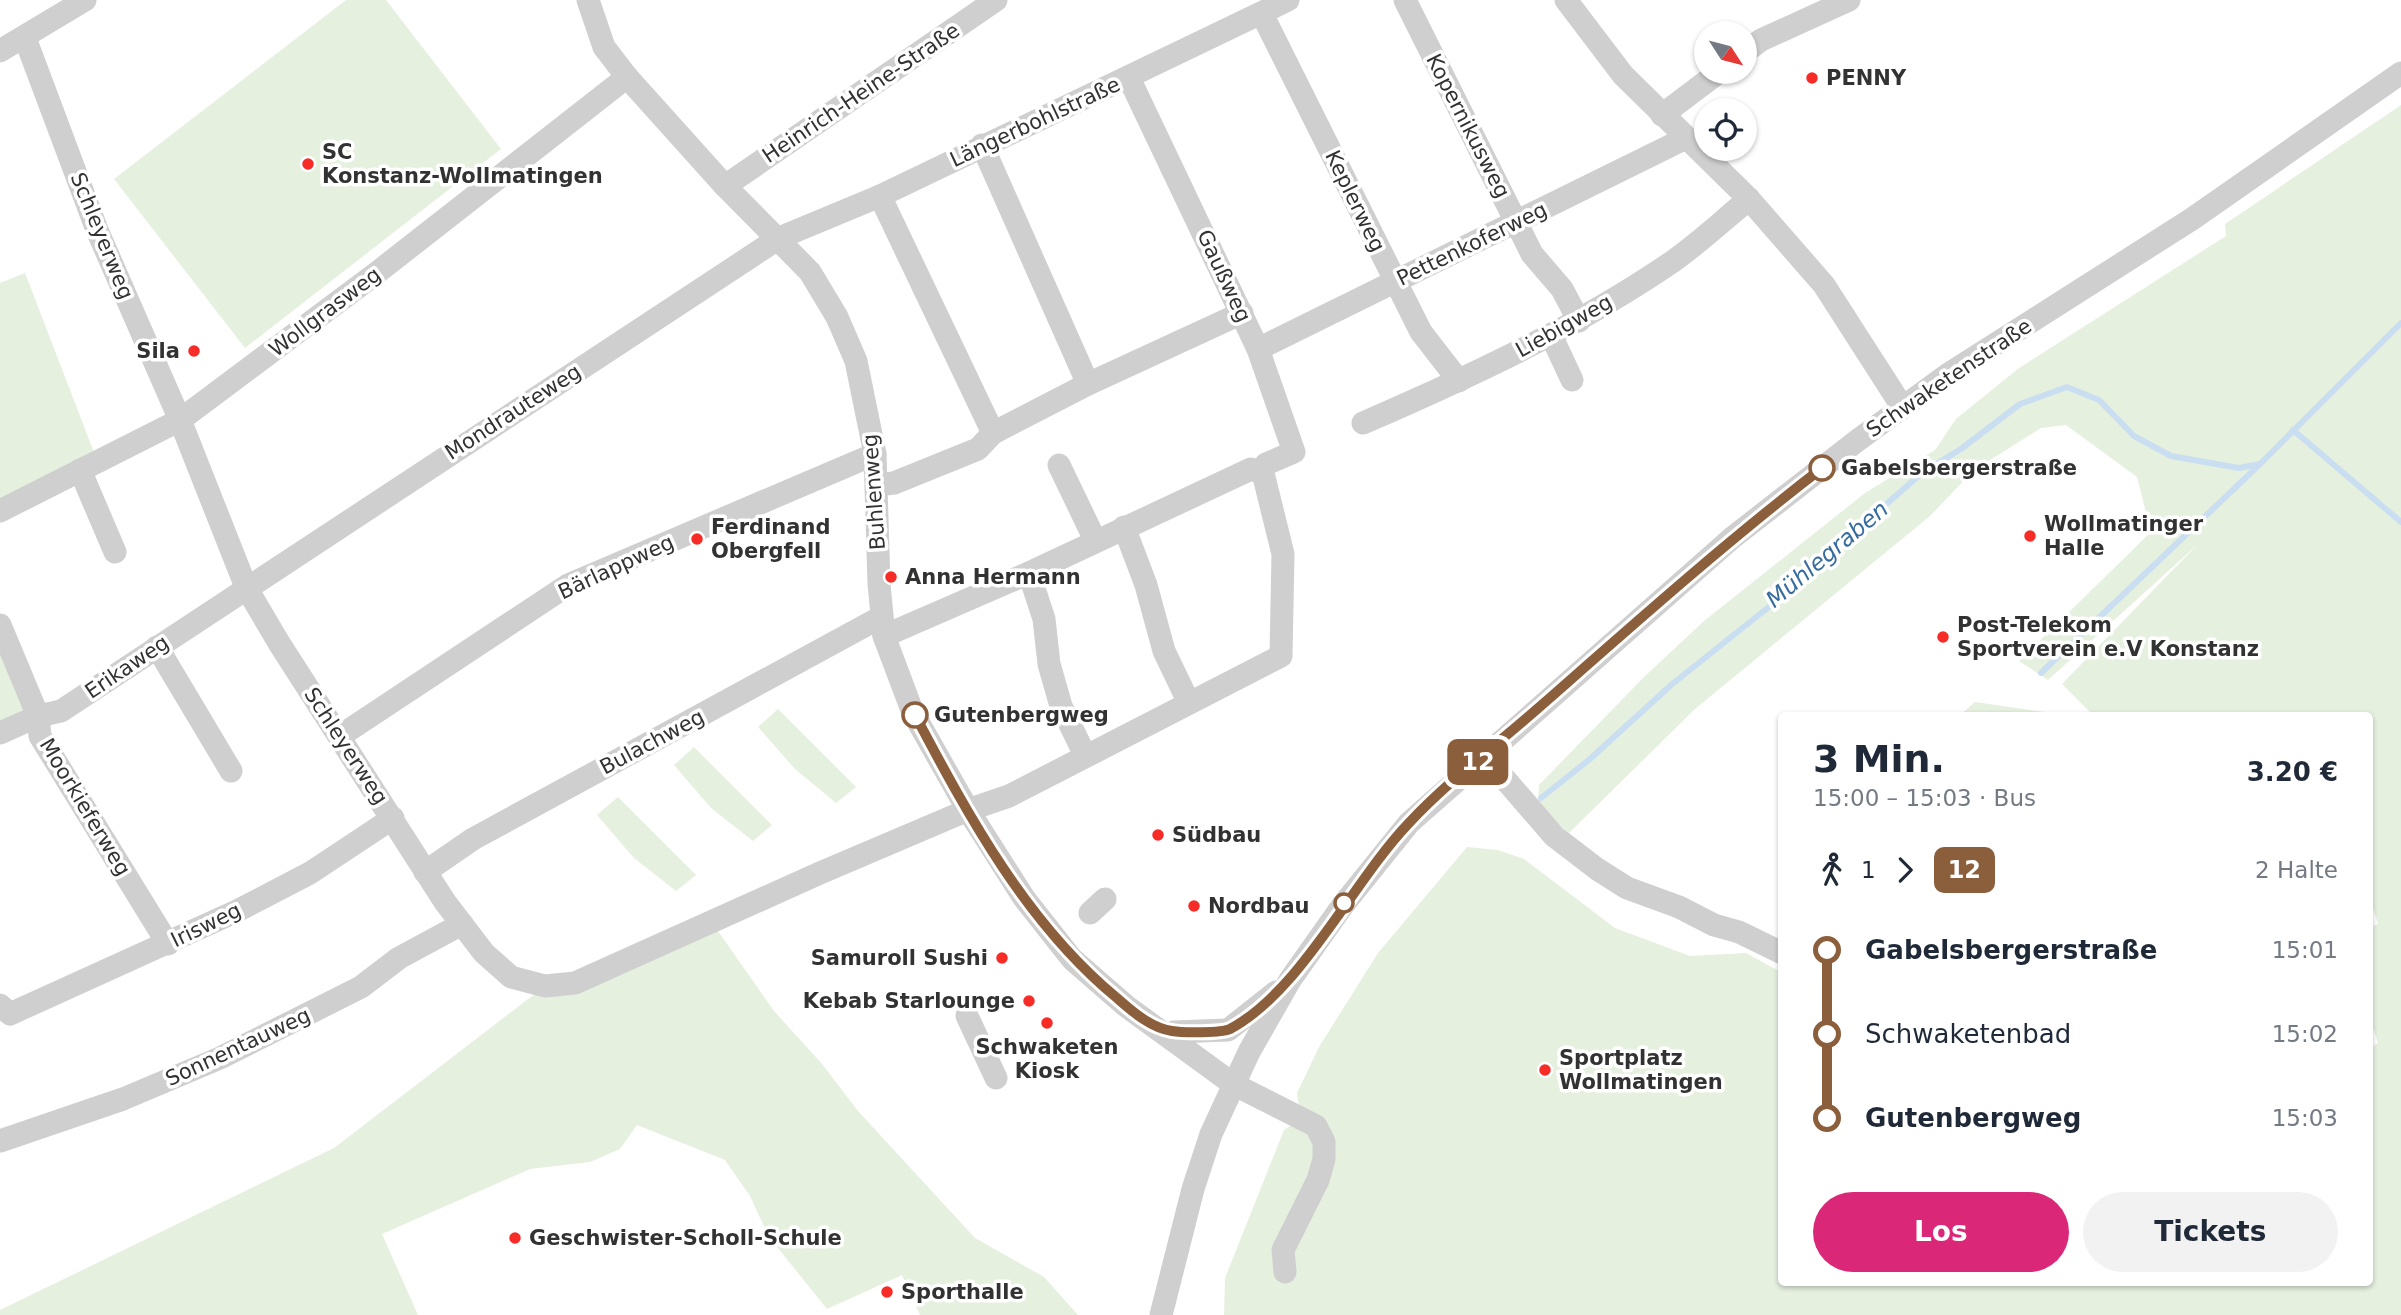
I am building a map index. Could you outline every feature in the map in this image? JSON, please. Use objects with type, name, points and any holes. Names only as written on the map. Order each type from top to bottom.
[{"type":"street","points":[[0,51],[85,0]]},
{"type":"street","name":"Buhlenweg","points":[[588,0],[604,47],[627,77],[725,186],[810,272],[837,317],[861,379],[875,454],[883,626],[910,705],[968,810],[1031,908],[1072,959],[1126,1006],[1166,1029],[1233,1084],[1316,1126],[1324,1142],[1324,1159],[1318,1180],[1283,1250],[1285,1272]]},
{"type":"street","name":"Heinrich-Heine-Straße","points":[[725,186],[996,0]]},
{"type":"street","name":"Längerbohlstraße","points":[[779,238],[880,196],[1288,0]]},
{"type":"street","name":"Kopernikusweg","points":[[1405,0],[1532,254],[1562,289],[1579,321]]},
{"type":"street","points":[[1566,0],[1623,75],[1749,199],[1824,285],[1903,408]]},
{"type":"street","points":[[1757,43],[1849,0]]},
{"type":"street","name":"Keplerweg","points":[[1262,14],[1421,332],[1459,382]]},
{"type":"street","name":"Schleyerweg","points":[[25,38],[97,230],[180,420],[246,587],[425,872],[484,953],[511,977],[545,986],[575,983],[968,810]]},
{"type":"street","name":"Schwaketenstraße","points":[[1161,1315],[1193,1189],[1233,1084],[1249,1052],[1290,980],[1343,905],[1409,823],[1732,538],[1903,408],[1947,375],[2192,219],[2401,73]]},
{"type":"street","name":"Wollgrasweg","points":[[0,512],[180,420],[374,275],[627,77]]},
{"type":"street","name":"Gaußweg","points":[[1129,78],[1258,349],[1294,452],[1265,469]]},
{"type":"street","points":[[1662,115],[1703,84]]},
{"type":"street","name":"Pettenkoferweg","points":[[1258,349],[1686,138]]},
{"type":"street","points":[[982,145],[1088,384]]},
{"type":"street","points":[[880,196],[993,433]]},
{"type":"street","name":"Liebigweg","points":[[1363,423],[1459,382],[1579,321],[1667,266],[1749,199]]},
{"type":"street","name":"Mondrauteweg","points":[[246,587],[779,238]]},
{"type":"street","points":[[877,485],[894,483],[978,449],[993,433],[1088,384],[1242,313]]},
{"type":"street","points":[[1551,335],[1572,380]]},
{"type":"street","name":"Bärlappweg","points":[[340,736],[568,586],[875,454]]},
{"type":"street","points":[[1059,464],[1095,540]]},
{"type":"street","name":"Bulachweg","points":[[425,872],[472,839],[883,626],[1029,573],[1251,469],[1265,469]]},
{"type":"street","points":[[968,810],[1009,796],[1188,701],[1281,656],[1283,554],[1265,469]]},
{"type":"street","points":[[80,470],[115,552]]},
{"type":"street","points":[[1124,527],[1146,585],[1164,651],[1188,701]]},
{"type":"street","points":[[1029,573],[1044,620],[1049,664],[1061,706],[1085,755]]},
{"type":"street","name":"Erikaweg","points":[[0,733],[37,716],[61,711],[246,587]]},
{"type":"street","name":"Moorkieferweg","points":[[0,625],[37,716],[40,736],[168,944]]},
{"type":"street","points":[[157,647],[231,771]]},
{"type":"street","points":[[1485,756],[1554,836],[1597,869],[1627,888],[1679,907],[1714,925],[1739,932],[1778,951]]},
{"type":"street","name":"Irisweg","points":[[5,1009],[168,944],[310,873],[393,818]]},
{"type":"street","name":"Sonnentauweg","points":[[0,1141],[123,1099],[220,1058],[361,987],[399,958],[462,924]]},
{"type":"street","points":[[1166,1029],[1228,1030],[1290,980]]},
{"type":"street","points":[[967,1016],[996,1078]]},
{"type":"street","name":"Buhlenweg","points":[[1166,1029],[1249,1052]]},
{"type":"green space","name":"SC Konstanz-Wollmatingen","points":[[346,0],[386,0],[501,149],[245,348],[114,179]]},
{"type":"green space","points":[[2401,105],[2401,1315],[1224,1315],[1225,1278],[1284,1130],[1301,1119],[1297,1093],[1319,1047],[1378,953],[1467,847],[1498,850],[1524,859],[1615,928],[1690,956],[1746,953],[1778,970],[1778,1286],[2373,1286],[2373,1046],[2378,1043],[2373,1028],[2373,926],[2378,924],[2373,908],[2373,712],[2090,712],[2062,684],[2197,545],[2048,680],[2019,661],[2151,532],[2137,477],[2066,425],[2041,428],[1974,470],[1930,516],[1695,709],[1569,833],[1538,806],[1539,785],[1644,677],[1704,621],[1865,493],[1935,450],[1956,419],[2019,368],[2226,236],[2225,224]]},
{"type":"green space","points":[[25,273],[95,455],[0,502],[0,283]]},
{"type":"green space","points":[[0,642],[28,707],[0,722]]},
{"type":"green space","points":[[1975,702],[2044,712],[1964,712]]},
{"type":"green space","points":[[778,709],[856,787],[836,803],[795,769],[758,727]]},
{"type":"green space","points":[[694,747],[772,825],[753,841],[711,808],[674,765]]},
{"type":"green space","points":[[618,797],[696,875],[676,891],[634,858],[597,815]]},
{"type":"green space","points":[[713,924],[774,1011],[822,1064],[858,1111],[975,1238],[1044,1277],[1078,1315],[920,1315],[902,1275],[827,1309],[769,1237],[750,1196],[725,1160],[637,1125],[620,1149],[590,1162],[530,1169],[382,1234],[418,1315],[0,1315],[0,1310],[334,1148],[545,986]]},
{"type":"waterway","name":"Mühlegraben","points":[[1541,798],[1590,759],[1671,685],[1770,606],[1923,472],[1961,449],[2020,404],[2067,387],[2099,400],[2134,436],[2171,456],[2239,468],[2260,464],[2401,323]]},
{"type":"waterway","points":[[2293,430],[2401,522]]},
{"type":"waterway","points":[[2041,673],[2260,464]]},
{"type":"bus line","name":"12","points":[[915,715],[968,810],[1024,898],[1072,959],[1126,1006],[1158,1027],[1174,1032],[1228,1030],[1290,980],[1343,905],[1409,823],[1732,538],[1822,468]]},
{"type":"place","name":"PENNY","points":[[1812,78]]},
{"type":"place","name":"SC Konstanz-Wollmatingen","points":[[308,164]]},
{"type":"place","name":"Sila","points":[[194,351]]},
{"type":"place","name":"Gabelsbergerstraße","points":[[1822,468]]},
{"type":"place","name":"Wollmatinger Halle","points":[[2030,536]]},
{"type":"place","name":"Ferdinand Obergfell","points":[[697,539]]},
{"type":"place","name":"Anna Hermann","points":[[891,577]]},
{"type":"place","name":"Post-Telekom Sportverein e.V Konstanz","points":[[1943,637]]},
{"type":"place","name":"Gutenbergweg","points":[[915,715]]},
{"type":"place","name":"Südbau","points":[[1158,835]]},
{"type":"place","name":"Nordbau","points":[[1194,906]]},
{"type":"place","name":"Samuroll Sushi","points":[[1002,958]]},
{"type":"place","name":"Kebab Starlounge","points":[[1029,1001]]},
{"type":"place","name":"Schwaketen Kiosk","points":[[1047,1023]]},
{"type":"place","name":"Sportplatz Wollmatingen","points":[[1545,1070]]},
{"type":"place","name":"Geschwister-Scholl-Schule","points":[[515,1238]]},
{"type":"place","name":"Sporthalle","points":[[887,1292]]}]
